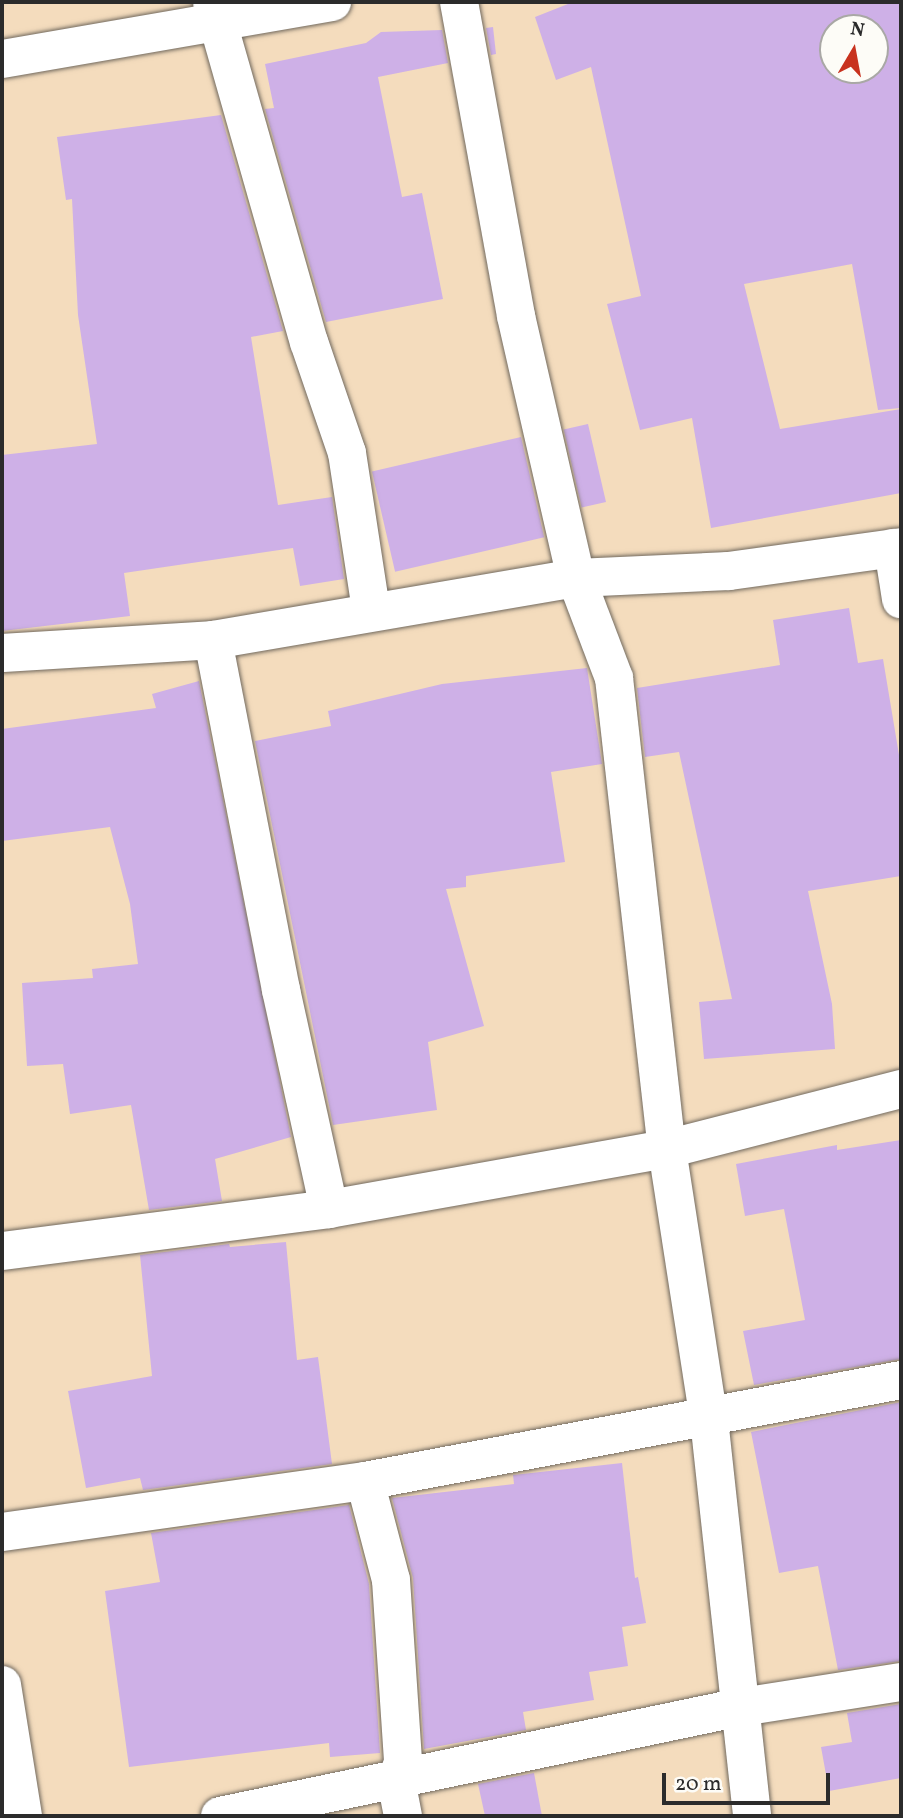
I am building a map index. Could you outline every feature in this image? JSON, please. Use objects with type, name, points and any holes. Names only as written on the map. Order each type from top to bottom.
[{"type":"street","points":[[2,59],[215,13],[332,2]]},
{"type":"street","points":[[459,2],[516,316],[576,578],[614,678],[667,1149],[709,1419],[752,1816]]},
{"type":"street","points":[[215,13],[309,342],[347,453],[371,610]]},
{"type":"street","points":[[2,653],[213,640],[371,610],[576,578],[729,570],[897,548],[901,599]]},
{"type":"street","points":[[213,640],[281,990],[329,1209]]},
{"type":"street","points":[[2,1251],[329,1209],[667,1149],[901,1089]]},
{"type":"street","points":[[2,1532],[365,1481],[709,1419],[901,1380]]},
{"type":"street","points":[[365,1481],[391,1580],[403,1763],[399,1798]]},
{"type":"street","points":[[220,1816],[399,1798],[741,1707],[901,1682]]},
{"type":"street","points":[[2,1685],[23,1816]]},
{"type":"building","points":[[573,2],[901,2],[901,408],[878,410],[852,264],[744,284],[780,429],[901,409],[901,493],[711,528],[692,418],[640,430],[607,304],[641,296],[591,67],[556,80],[535,17]]},
{"type":"building","points":[[493,27],[496,54],[491,55],[486,28]]},
{"type":"building","points":[[442,30],[448,63],[378,77],[402,197],[422,193],[443,299],[326,322],[265,109],[274,108],[265,64],[366,43],[381,32]]},
{"type":"building","points":[[221,115],[283,331],[251,337],[278,505],[332,497],[344,579],[300,586],[293,548],[124,573],[130,616],[2,631],[2,455],[97,444],[78,315],[72,199],[66,200],[57,137]]},
{"type":"building","points":[[588,424],[606,502],[582,508],[564,430]]},
{"type":"building","points":[[521,437],[544,537],[395,572],[372,471]]},
{"type":"building","points":[[849,608],[858,663],[883,659],[901,767],[901,876],[808,891],[832,1004],[835,1049],[704,1059],[699,1002],[732,999],[679,752],[645,757],[637,688],[780,665],[773,620]]},
{"type":"building","points":[[587,668],[602,764],[551,772],[565,862],[466,876],[466,887],[446,889],[484,1026],[428,1042],[437,1110],[333,1125],[255,741],[331,726],[328,711],[442,684]]},
{"type":"building","points":[[199,681],[291,1137],[215,1159],[222,1201],[149,1210],[131,1105],[70,1114],[63,1064],[27,1066],[22,983],[93,978],[92,969],[138,964],[130,904],[110,827],[2,841],[2,729],[156,708],[152,694]]},
{"type":"building","points":[[901,1140],[901,1359],[754,1385],[743,1331],[805,1320],[784,1209],[745,1216],[736,1164],[837,1145],[837,1150]]},
{"type":"building","points":[[286,1242],[297,1360],[318,1357],[332,1464],[143,1490],[140,1478],[86,1488],[68,1391],[152,1376],[140,1255],[229,1244],[230,1247]]},
{"type":"building","points":[[901,1402],[901,1661],[838,1670],[818,1566],[779,1573],[751,1432]]},
{"type":"building","points":[[622,1463],[635,1578],[638,1577],[646,1623],[622,1627],[628,1666],[589,1672],[594,1700],[523,1712],[526,1730],[424,1749],[413,1578],[392,1498],[514,1484],[513,1475]]},
{"type":"building","points":[[349,1505],[369,1584],[380,1753],[330,1757],[329,1743],[129,1767],[105,1591],[160,1582],[151,1533]]},
{"type":"building","points":[[901,1704],[901,1778],[829,1791],[821,1747],[852,1742],[847,1713]]},
{"type":"building","points":[[534,1773],[542,1816],[485,1816],[478,1784]]}]
